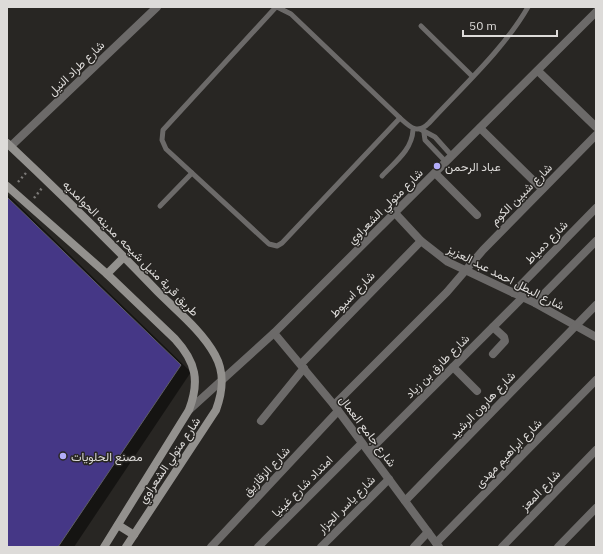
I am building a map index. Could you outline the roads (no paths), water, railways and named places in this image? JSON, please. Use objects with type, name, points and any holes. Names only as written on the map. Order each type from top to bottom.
[{"type":"main road","name":"طريق قرية منيل شيحه, مدينه الحوامديه","points":[[9,144],[124,257],[206,342],[217,360],[222,382]]},
{"type":"main road","points":[[9,188],[107,274],[184,348],[192,363],[196,378],[195,395],[189,410]]},
{"type":"main road","points":[[107,274],[124,257]]},
{"type":"main road","name":"شارع متولي الشعراوي","points":[[126,547],[209,422],[221,396],[222,382]]},
{"type":"main road","name":"شارع متولي الشعراوي","points":[[104,547],[189,410]]},
{"type":"main road","points":[[118,525],[134,535]]},
{"type":"street","name":"شارع طراد النيل","points":[[9,144],[157,7]]},
{"type":"street","points":[[594,7],[596,11]]},
{"type":"street","name":"شارع متولي الشعراوي","points":[[189,410],[274,334],[596,11]]},
{"type":"street","points":[[538,70],[596,127]]},
{"type":"street","points":[[480,128],[542,189]]},
{"type":"street","name":"شارع شبين الكوم","points":[[336,408],[447,292],[483,250],[596,135]]},
{"type":"street","points":[[435,173],[477,215]]},
{"type":"street","name":"شارع دمياط","points":[[514,293],[596,208]]},
{"type":"street","name":"شارع البطل احمد عبد العزيز","points":[[395,213],[421,241],[448,262],[535,303],[596,337]]},
{"type":"street","name":"شارع اسيوط","points":[[261,421],[302,366],[421,241]]},
{"type":"street","points":[[535,303],[596,242]]},
{"type":"street","name":"شارع طارق بن زياد","points":[[369,452],[523,297]]},
{"type":"street","name":"شارع هارون الرشيد","points":[[405,501],[596,305]]},
{"type":"street","points":[[493,327],[504,337],[505,341],[493,354]]},
{"type":"street","name":"شارع جامع العمال","points":[[274,334],[336,408],[438,545]]},
{"type":"street","points":[[453,366],[477,391]]},
{"type":"street","name":"شارع ابراهيم مهدى","points":[[438,545],[596,380]]},
{"type":"street","name":"شارع الزقازيق","points":[[211,547],[336,408]]},
{"type":"street","name":"امتداد شارع غينيا","points":[[258,547],[362,443]]},
{"type":"street","name":"شارع المعز","points":[[502,547],[596,450]]},
{"type":"street","name":"شارع ياسر الجزار","points":[[321,547],[389,479]]},
{"type":"street","points":[[558,547],[596,508]]},
{"type":"street","points":[[414,547],[428,532]]},
{"type":"lane","points":[[400,118],[277,246],[269,244],[166,149],[162,140],[163,130],[276,7],[291,14],[414,130],[422,131],[435,137],[452,156]]},
{"type":"lane","points":[[422,131],[506,40],[528,7]]},
{"type":"lane","points":[[421,26],[472,76]]},
{"type":"lane","points":[[382,176],[409,147],[414,130]]},
{"type":"lane","points":[[422,131],[424,140],[446,162]]},
{"type":"lane","points":[[160,206],[192,172]]},
{"type":"place","name":"عباد الرحمن","points":[[437,166]]},
{"type":"place","name":"مصنع الحلويات","points":[[63,456]]}]
